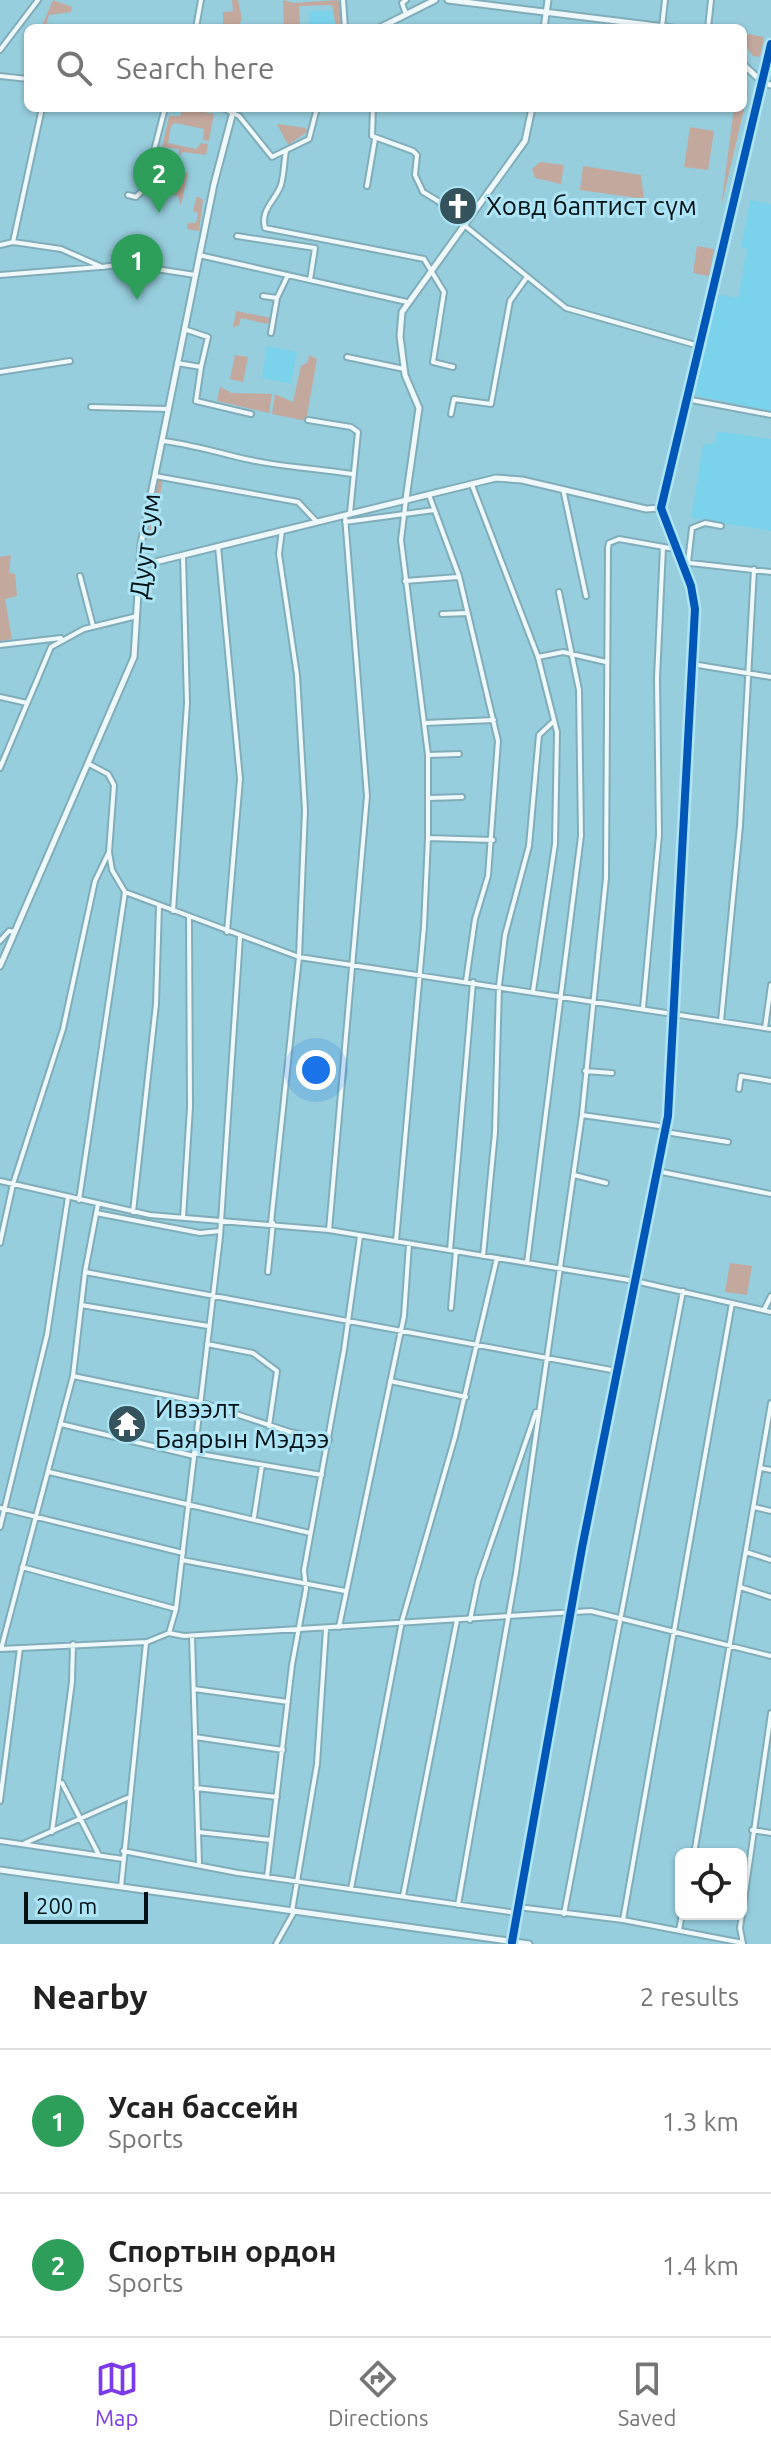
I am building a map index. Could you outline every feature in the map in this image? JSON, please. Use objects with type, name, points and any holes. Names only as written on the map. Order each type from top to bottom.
[{"type":"main road","points":[[387,24],[435,0]]},
{"type":"main road","points":[[448,0],[628,24]]},
{"type":"main road","points":[[545,24],[548,0]]},
{"type":"main road","points":[[747,68],[763,83],[771,85]]},
{"type":"main road","points":[[139,566],[471,482],[511,479],[646,509],[661,508],[763,83]]},
{"type":"main road","name":"Дуут сум","points":[[0,966],[134,657],[139,566],[155,476],[231,112]]},
{"type":"main road","points":[[406,499],[419,408],[404,369],[400,324],[407,302],[525,141],[531,112]]},
{"type":"main road","points":[[0,1870],[529,1944]]},
{"type":"street","points":[[0,50],[38,0]]},
{"type":"street","points":[[197,24],[201,0]]},
{"type":"street","points":[[343,0],[345,24]]},
{"type":"street","points":[[406,0],[402,3],[406,14]]},
{"type":"street","points":[[662,24],[665,0]]},
{"type":"street","points":[[708,24],[711,0]]},
{"type":"street","points":[[763,83],[771,44]]},
{"type":"street","points":[[1,78],[24,79]]},
{"type":"street","points":[[13,242],[41,112]]},
{"type":"street","points":[[128,195],[136,197],[144,189],[164,112]]},
{"type":"street","points":[[234,112],[269,156],[309,139],[316,112]]},
{"type":"street","points":[[367,186],[375,139],[371,132],[373,112]]},
{"type":"street","points":[[375,139],[413,151],[417,155],[415,175],[423,192],[570,310],[699,346]]},
{"type":"street","points":[[286,151],[280,188],[270,200],[263,223],[265,228],[417,256],[431,269],[444,292],[432,358],[436,364],[453,367]]},
{"type":"street","points":[[237,236],[315,248],[310,280]]},
{"type":"street","points":[[0,245],[13,242],[61,249],[102,267]]},
{"type":"street","points":[[199,255],[407,302]]},
{"type":"street","points":[[0,275],[124,264],[195,275]]},
{"type":"street","points":[[271,333],[277,298],[288,275]]},
{"type":"street","points":[[451,414],[454,399],[491,404],[510,301],[527,277]]},
{"type":"street","points":[[263,296],[277,298]]},
{"type":"street","points":[[184,329],[208,336],[196,401],[251,414]]},
{"type":"street","points":[[347,357],[404,369]]},
{"type":"street","points":[[0,372],[70,361]]},
{"type":"street","points":[[177,363],[201,367]]},
{"type":"street","points":[[686,399],[771,415]]},
{"type":"street","points":[[91,407],[168,409]]},
{"type":"street","points":[[308,420],[351,427],[358,432],[345,522],[367,774],[329,1230]]},
{"type":"street","points":[[162,440],[212,448],[227,455],[268,463],[352,474]]},
{"type":"street","points":[[155,476],[298,502],[316,521]]},
{"type":"street","points":[[471,482],[538,657],[554,721],[558,762],[555,844],[533,991]]},
{"type":"street","points":[[563,489],[586,596]]},
{"type":"street","points":[[428,493],[459,576],[495,720],[498,774],[493,840],[485,891],[475,919],[466,981]]},
{"type":"street","points":[[396,1241],[428,838],[428,755],[401,540],[406,499]]},
{"type":"street","points":[[512,1942],[571,1612],[666,1130],[694,598],[661,508]]},
{"type":"street","points":[[345,522],[434,510]]},
{"type":"street","points":[[688,562],[692,528],[705,523],[721,526]]},
{"type":"street","points":[[268,1272],[299,957],[305,810],[303,740],[279,554],[282,530]]},
{"type":"street","points":[[458,1905],[533,1458],[537,1410],[582,1115],[591,1001],[606,878],[609,543],[619,539],[675,549]]},
{"type":"street","points":[[218,546],[240,779],[227,932]]},
{"type":"street","points":[[643,1009],[659,835],[657,678],[663,547]]},
{"type":"street","points":[[173,911],[187,703],[183,555]]},
{"type":"street","points":[[681,562],[771,572]]},
{"type":"street","points":[[721,1021],[740,826],[754,569]]},
{"type":"street","points":[[80,576],[93,626]]},
{"type":"street","points":[[405,581],[459,576]]},
{"type":"street","points":[[527,1263],[581,836],[582,725],[579,690],[559,592]]},
{"type":"street","points":[[442,614],[467,613]]},
{"type":"street","points":[[0,645],[64,638],[93,626],[137,616]]},
{"type":"street","points":[[0,768],[46,657],[64,638]]},
{"type":"street","points":[[538,657],[563,652],[606,662]]},
{"type":"street","points":[[692,664],[771,677]]},
{"type":"street","points":[[0,697],[27,703]]},
{"type":"street","points":[[425,723],[495,720]]},
{"type":"street","points":[[483,1256],[495,1132],[499,986],[505,935],[529,846],[539,735],[554,721]]},
{"type":"street","points":[[0,752],[6,754]]},
{"type":"street","points":[[428,755],[459,754]]},
{"type":"street","points":[[89,764],[108,774],[114,785],[109,852],[112,870],[125,892],[299,957],[353,968],[419,974],[768,1028],[771,985]]},
{"type":"street","points":[[428,798],[462,797]]},
{"type":"street","points":[[428,838],[493,840]]},
{"type":"street","points":[[0,1243],[13,1184],[63,1029],[95,881],[109,852]]},
{"type":"street","points":[[79,1200],[125,892]]},
{"type":"street","points":[[133,1212],[156,1004],[159,906]]},
{"type":"street","points":[[183,1218],[190,1107],[189,917]]},
{"type":"street","points":[[0,941],[9,931],[15,932]]},
{"type":"street","points":[[169,1633],[176,1609],[220,1231],[240,937]]},
{"type":"street","points":[[451,1308],[473,982]]},
{"type":"street","points":[[585,1071],[612,1073]]},
{"type":"street","points":[[739,1089],[741,1076],[771,1081]]},
{"type":"street","points":[[582,1115],[728,1142]]},
{"type":"street","points":[[657,1171],[771,1193]]},
{"type":"street","points":[[574,1175],[606,1183]]},
{"type":"street","points":[[0,1181],[133,1212],[329,1230],[635,1281],[771,1312]]},
{"type":"street","points":[[0,1527],[2,1508],[47,1335],[68,1197]]},
{"type":"street","points":[[98,1204],[85,1272],[73,1376],[0,1649],[147,1642],[169,1633],[192,1636],[298,1631],[402,1621],[470,1620],[591,1611],[771,1656]]},
{"type":"street","points":[[96,1213],[200,1233],[220,1231]]},
{"type":"street","points":[[267,1877],[310,1533],[329,1440],[360,1236]]},
{"type":"street","points":[[339,1627],[401,1330],[409,1244]]},
{"type":"street","points":[[351,1889],[402,1621],[466,1397],[497,1258]]},
{"type":"street","points":[[85,1272],[480,1343],[617,1371]]},
{"type":"street","points":[[564,1914],[683,1291]]},
{"type":"street","points":[[764,1310],[771,1296]]},
{"type":"street","points":[[623,1920],[732,1303]]},
{"type":"street","points":[[81,1305],[208,1326]]},
{"type":"street","points":[[207,1344],[253,1353],[277,1371],[269,1426]]},
{"type":"street","points":[[73,1376],[200,1402],[269,1426],[329,1440]]},
{"type":"street","points":[[389,1381],[466,1397]]},
{"type":"street","points":[[695,1848],[732,1647],[771,1403]]},
{"type":"street","points":[[470,1620],[478,1581],[537,1410]]},
{"type":"street","points":[[61,1424],[194,1455],[322,1475]]},
{"type":"street","points":[[254,1517],[262,1465]]},
{"type":"street","points":[[761,1468],[771,1470]]},
{"type":"street","points":[[49,1472],[188,1505],[254,1517],[310,1533]]},
{"type":"street","points":[[754,1507],[771,1511]]},
{"type":"street","points":[[2,1508],[183,1553]]},
{"type":"street","points":[[746,1552],[771,1560]]},
{"type":"street","points":[[182,1560],[345,1591]]},
{"type":"street","points":[[22,1567],[176,1609]]},
{"type":"street","points":[[740,1587],[771,1597]]},
{"type":"street","points":[[403,1897],[457,1620]]},
{"type":"street","points":[[276,1944],[293,1911],[317,1764],[326,1629]]},
{"type":"street","points":[[192,1636],[199,1863]]},
{"type":"street","points":[[121,1887],[128,1798],[147,1642]]},
{"type":"street","points":[[52,1832],[73,1644]]},
{"type":"street","points":[[0,1801],[20,1648]]},
{"type":"street","points":[[194,1689],[288,1702]]},
{"type":"street","points":[[123,1851],[267,1877],[458,1905],[623,1920],[743,1943],[740,1928],[771,1713]]},
{"type":"street","points":[[195,1737],[283,1750]]},
{"type":"street","points":[[60,1780],[99,1855]]},
{"type":"street","points":[[196,1788],[277,1797]]},
{"type":"street","points":[[23,1844],[128,1798]]},
{"type":"street","points":[[752,1830],[771,1833]]},
{"type":"street","points":[[198,1832],[272,1840]]},
{"type":"street","points":[[0,1841],[123,1859]]},
{"type":"street","points":[[679,1930],[681,1920]]},
{"type":"shaded area","points":[[53,0],[72,7],[71,12],[49,15],[46,24],[43,24]]},
{"type":"shaded area","points":[[232,0],[238,0],[242,19],[240,24],[223,24],[223,12],[233,11]]},
{"type":"shaded area","points":[[283,0],[294,3],[337,0],[345,8],[346,24],[335,24],[332,5],[299,6],[300,24],[284,24]]},
{"type":"shaded area","points":[[309,11],[335,11],[335,24],[309,24]]},
{"type":"shaded area","points":[[747,34],[764,37],[760,57],[753,56],[747,48]]},
{"type":"shaded area","points":[[182,112],[214,114],[209,141],[203,140],[204,129],[175,123],[171,126],[168,143],[196,149],[201,143],[208,144],[206,155],[183,152],[179,156],[179,149],[162,147],[169,116],[180,116]]},
{"type":"shaded area","points":[[733,112],[743,112],[721,207]]},
{"type":"shaded area","points":[[277,124],[306,128],[307,132],[288,145]]},
{"type":"shaded area","points":[[690,127],[714,131],[708,170],[684,167]]},
{"type":"shaded area","points":[[540,162],[564,165],[561,184],[535,178],[532,169]]},
{"type":"shaded area","points":[[583,166],[641,175],[644,199],[580,190]]},
{"type":"shaded area","points":[[175,171],[188,173],[181,206],[178,196],[166,193],[167,187],[172,187]]},
{"type":"shaded area","points":[[197,196],[203,200],[199,231],[187,229],[188,223],[196,223],[198,213],[193,211]]},
{"type":"shaded area","points":[[750,200],[771,204],[771,411],[692,395],[715,294],[738,298],[747,249],[741,248]]},
{"type":"shaded area","points":[[697,246],[714,249],[709,276],[693,273]]},
{"type":"shaded area","points":[[236,311],[271,318],[268,324],[241,318],[239,325],[233,328]]},
{"type":"shaded area","points":[[267,346],[297,352],[291,384],[262,378]]},
{"type":"shaded area","points":[[235,355],[248,357],[243,382],[230,379]]},
{"type":"shaded area","points":[[309,355],[317,359],[306,421],[272,414],[275,394],[293,402],[301,366],[308,362]]},
{"type":"shaded area","points":[[220,387],[232,393],[272,394],[269,413],[217,401]]},
{"type":"shaded area","points":[[717,431],[771,439],[771,531],[691,518],[703,445],[715,443]]},
{"type":"shaded area","points":[[157,478],[163,479],[152,538],[148,540]]},
{"type":"shaded area","points":[[11,555],[9,573],[15,574],[17,596],[5,599],[12,639],[0,641],[0,557]]},
{"type":"shaded area","points":[[730,1263],[752,1266],[747,1295],[725,1292]]},
{"type":"cycle path","points":[[512,1942],[582,1548],[668,1116],[695,609],[691,586],[661,508],[771,44]]},
{"type":"place","name":"Ховд баптист сүм","points":[[458,206]]},
{"type":"place","name":"Спортын ордон","points":[[159,213]]},
{"type":"place","name":"Усан бассейн","points":[[137,300]]},
{"type":"place","name":"Ивээлт Баярын Мэдээ","points":[[127,1424]]}]
